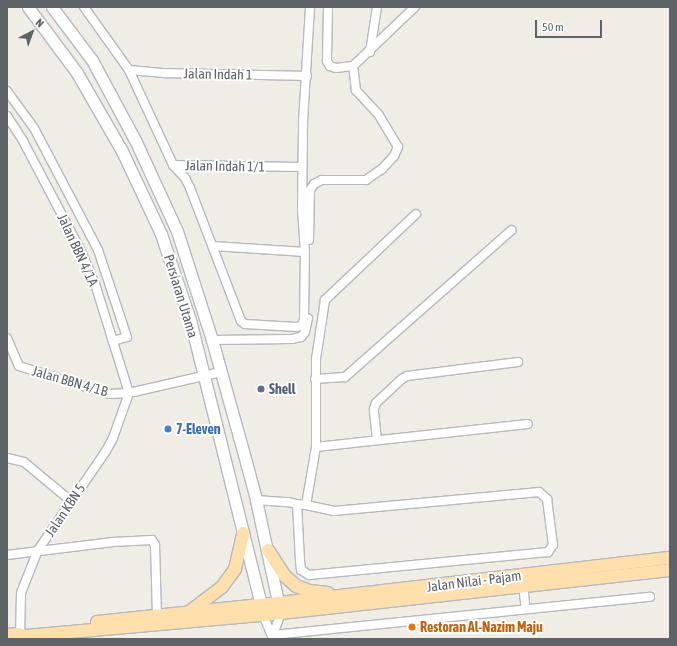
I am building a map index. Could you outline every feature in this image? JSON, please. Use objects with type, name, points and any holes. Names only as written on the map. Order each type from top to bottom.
[{"type":"main road","name":"Persiaran Utama","points":[[28,7],[77,73],[122,151],[161,234],[190,320],[262,610]]},
{"type":"main road","name":"Persiaran Utama","points":[[52,7],[92,60],[136,142],[177,231],[212,340],[256,500],[280,608]]},
{"type":"main road","points":[[188,613],[222,587],[235,569],[243,533]]},
{"type":"main road","points":[[268,550],[286,576],[296,586],[345,596]]},
{"type":"main road","name":"Jalan Nilai - Pajam","points":[[280,608],[345,596],[670,558]]},
{"type":"main road","name":"Jalan Nilai - Pajam","points":[[280,608],[523,586],[670,570]]},
{"type":"main road","points":[[15,636],[83,635],[280,608]]},
{"type":"main road","points":[[15,636],[25,630],[157,616],[188,613],[262,610]]},
{"type":"street","name":"Jalan Indah 1/1","points":[[84,7],[129,70],[173,165],[302,167]]},
{"type":"street","points":[[173,165],[185,178],[190,188],[241,321],[245,324],[297,327],[302,325],[304,320],[305,252],[302,210],[303,122],[310,7]]},
{"type":"street","points":[[328,7],[327,61],[330,66],[336,68],[353,66],[370,52],[415,7]]},
{"type":"street","points":[[370,52],[378,7]]},
{"type":"street","points":[[212,340],[292,339],[301,337],[305,332],[308,325],[310,190],[314,184],[322,180],[366,180],[382,169],[394,156],[398,147],[379,115],[356,90],[353,66]]},
{"type":"street","name":"Jalan Indah 1","points":[[129,70],[165,73],[307,76]]},
{"type":"street","points":[[7,91],[34,128],[98,250],[127,337],[113,341]]},
{"type":"street","name":"Jalan BBN 4/1A","points":[[7,116],[23,141],[81,251],[96,287],[129,393]]},
{"type":"street","points":[[64,219],[78,212]]},
{"type":"street","points":[[256,500],[301,504],[334,511],[539,492],[547,499],[553,545],[548,552],[309,575],[301,570],[301,504],[316,447],[315,380],[325,300],[416,214]]},
{"type":"street","points":[[315,380],[345,377],[512,230]]},
{"type":"street","points":[[213,246],[305,252]]},
{"type":"street","name":"Jalan BBN 4/1B","points":[[7,338],[19,366],[109,394],[129,393],[221,372]]},
{"type":"street","points":[[377,440],[374,409],[376,403],[407,376],[518,362]]},
{"type":"street","name":"Jalan KBN 5","points":[[15,636],[21,593],[38,550],[70,501],[106,451],[113,438],[129,393]]},
{"type":"street","points":[[316,447],[528,424]]},
{"type":"street","points":[[7,458],[24,462],[70,501]]},
{"type":"street","points":[[7,555],[113,542],[146,539],[152,540],[156,545],[157,616]]},
{"type":"street","points":[[523,586],[526,609]]},
{"type":"street","points":[[273,637],[650,597]]},
{"type":"street","points":[[273,637],[280,608]]},
{"type":"street","points":[[262,610],[273,637]]},
{"type":"place","name":"Shell","points":[[261,389]]},
{"type":"place","name":"7-Eleven","points":[[168,429]]},
{"type":"place","name":"Restoran Al-Nazim Maju","points":[[412,627]]}]
